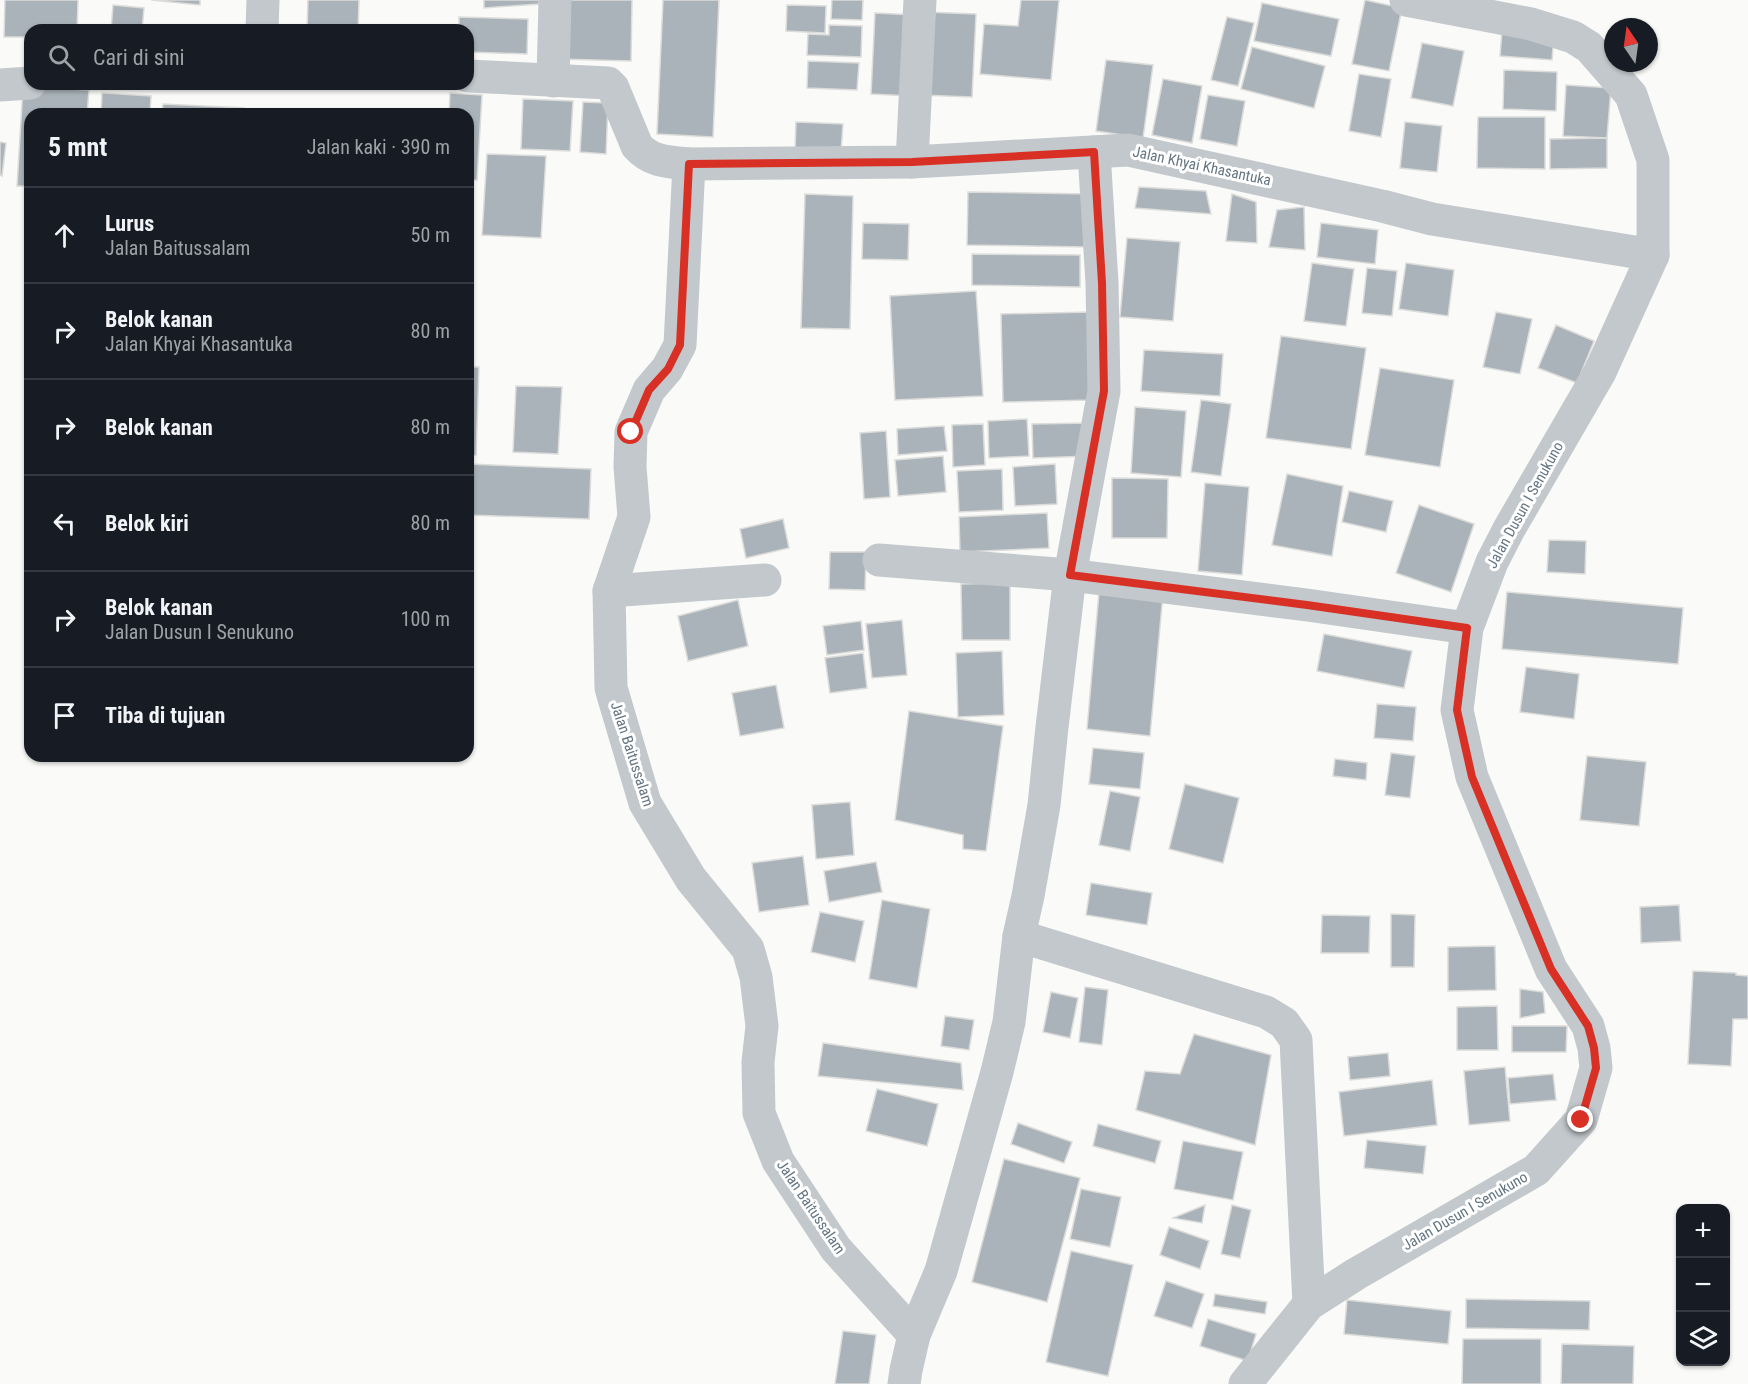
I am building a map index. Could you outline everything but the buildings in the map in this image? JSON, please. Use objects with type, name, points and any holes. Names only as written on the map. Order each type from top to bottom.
[{"type":"street","points":[[262,24],[263,0]]},
{"type":"street","points":[[553,81],[555,0]]},
{"type":"street","points":[[912,162],[920,0]]},
{"type":"street","name":"Jalan Dusun I Senukuno","points":[[1245,1384],[1309,1304],[1356,1274],[1536,1170],[1581,1120],[1593,1081],[1595,1059],[1588,1026],[1551,969],[1472,777],[1457,710],[1467,628],[1492,562],[1600,372],[1653,255],[1653,160],[1631,95],[1589,47],[1574,37],[1531,24],[1406,0]]},
{"type":"street","name":"Jalan Khyai Khasantuka","points":[[474,76],[608,82],[613,88],[637,146],[644,154],[659,161],[689,164],[912,162],[1128,150],[1432,219],[1653,255]]},
{"type":"street","points":[[0,85],[24,83]]},
{"type":"street","points":[[904,1384],[914,1335],[941,1271],[997,1072],[1009,1022],[1019,936],[1029,896],[1044,805],[1070,575],[1104,391],[1102,283],[1094,152]]},
{"type":"street","name":"Jalan Baitussalam","points":[[689,164],[680,345],[668,369],[649,390],[631,432],[630,466],[634,517],[609,591],[611,688],[645,803],[691,879],[748,949],[756,977],[762,1026],[758,1062],[759,1113],[778,1161],[836,1249],[914,1335]]},
{"type":"street","points":[[879,560],[1070,575],[1467,628]]},
{"type":"street","points":[[609,591],[765,580]]},
{"type":"street","points":[[1019,936],[1266,1012],[1284,1023],[1296,1040],[1309,1304]]},
{"type":"route","points":[[631,432],[649,390],[668,369],[680,345],[689,164],[912,162],[1094,152],[1102,283],[1104,391],[1070,575],[1467,628],[1457,710],[1472,777],[1551,969],[1588,1026],[1594,1048],[1596,1068],[1581,1120]]}]
